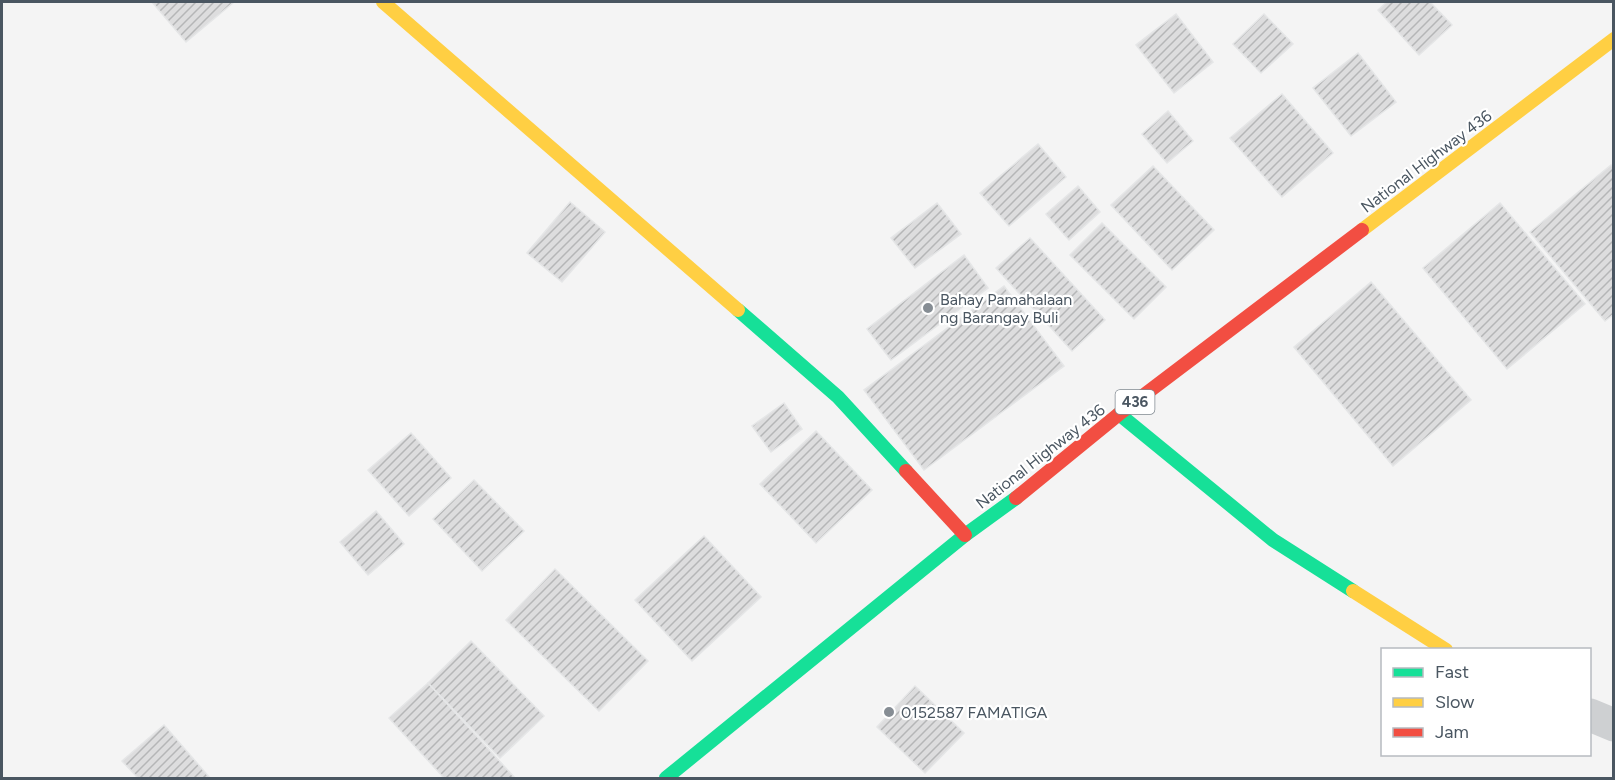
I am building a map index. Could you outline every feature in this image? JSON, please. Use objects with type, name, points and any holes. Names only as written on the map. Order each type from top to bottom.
[{"type":"main road","points":[[383,2],[838,397],[965,536]]},
{"type":"main road","name":"National Highway 436","points":[[666,778],[1119,414],[1614,39]]},
{"type":"main road","points":[[1119,414],[1273,540],[1443,648]]},
{"type":"street","points":[[1591,715],[1614,725]]},
{"type":"building","points":[[152,2],[234,2],[186,42]]},
{"type":"building","points":[[1387,2],[1430,2],[1452,25],[1419,55],[1378,10]]},
{"type":"building","points":[[1176,14],[1213,62],[1174,93],[1136,45]]},
{"type":"building","points":[[1264,14],[1293,44],[1261,73],[1233,44]]},
{"type":"building","points":[[1358,53],[1396,102],[1351,136],[1313,88]]},
{"type":"building","points":[[1282,94],[1333,153],[1282,197],[1230,138]]},
{"type":"building","points":[[1168,111],[1193,141],[1167,163],[1142,134]]},
{"type":"building","points":[[1038,144],[1066,177],[1009,226],[980,193]]},
{"type":"building","points":[[1611,165],[1614,168],[1614,314],[1605,321],[1530,232]]},
{"type":"building","points":[[1153,166],[1214,230],[1172,270],[1111,205]]},
{"type":"building","points":[[1078,186],[1100,212],[1069,240],[1046,214]]},
{"type":"building","points":[[570,202],[605,232],[562,282],[527,253]]},
{"type":"building","points":[[937,203],[961,234],[915,268],[891,238]]},
{"type":"building","points":[[1500,203],[1585,304],[1507,369],[1423,268]]},
{"type":"building","points":[[1102,223],[1166,287],[1134,319],[1070,255]]},
{"type":"building","points":[[1030,238],[1105,320],[1072,351],[996,268]]},
{"type":"building","name":"Bahay Pamahalaan ng Barangay Buli","points":[[964,255],[988,288],[891,360],[867,329]]},
{"type":"building","points":[[1371,282],[1471,400],[1393,466],[1294,347]]},
{"type":"building","points":[[1004,286],[1064,366],[924,470],[864,390]]},
{"type":"building","points":[[784,403],[802,429],[771,452],[752,426]]},
{"type":"building","points":[[816,431],[872,490],[816,543],[760,484]]},
{"type":"building","points":[[411,433],[451,478],[409,516],[368,470]]},
{"type":"building","points":[[474,480],[524,531],[482,571],[433,519]]},
{"type":"building","points":[[376,511],[404,544],[368,575],[340,542]]},
{"type":"building","points":[[704,536],[761,597],[692,661],[635,600]]},
{"type":"building","points":[[555,569],[648,661],[599,711],[506,620]]},
{"type":"building","points":[[471,641],[544,716],[500,758],[428,683]]},
{"type":"building","points":[[428,683],[515,778],[444,778],[389,718]]},
{"type":"building","points":[[915,686],[964,733],[925,773],[877,727]]},
{"type":"building","points":[[164,725],[210,778],[138,778],[122,761]]},
{"type":"traffic: fast","points":[[738,310],[838,397],[906,471]]},
{"type":"traffic: fast","points":[[1119,414],[1273,540],[1353,591]]},
{"type":"traffic: fast","points":[[666,778],[965,535],[1016,498]]},
{"type":"traffic: slow","points":[[383,2],[738,310]]},
{"type":"traffic: slow","points":[[1362,230],[1614,39]]},
{"type":"traffic: slow","points":[[1353,591],[1443,648]]},
{"type":"traffic: jam","points":[[1016,498],[1119,414],[1362,230]]},
{"type":"traffic: jam","points":[[906,471],[965,535]]},
{"type":"place","name":"Bahay Pamahalaan ng Barangay Buli","points":[[928,308]]},
{"type":"place","name":"0152587 FAMATIGA","points":[[889,712]]}]
